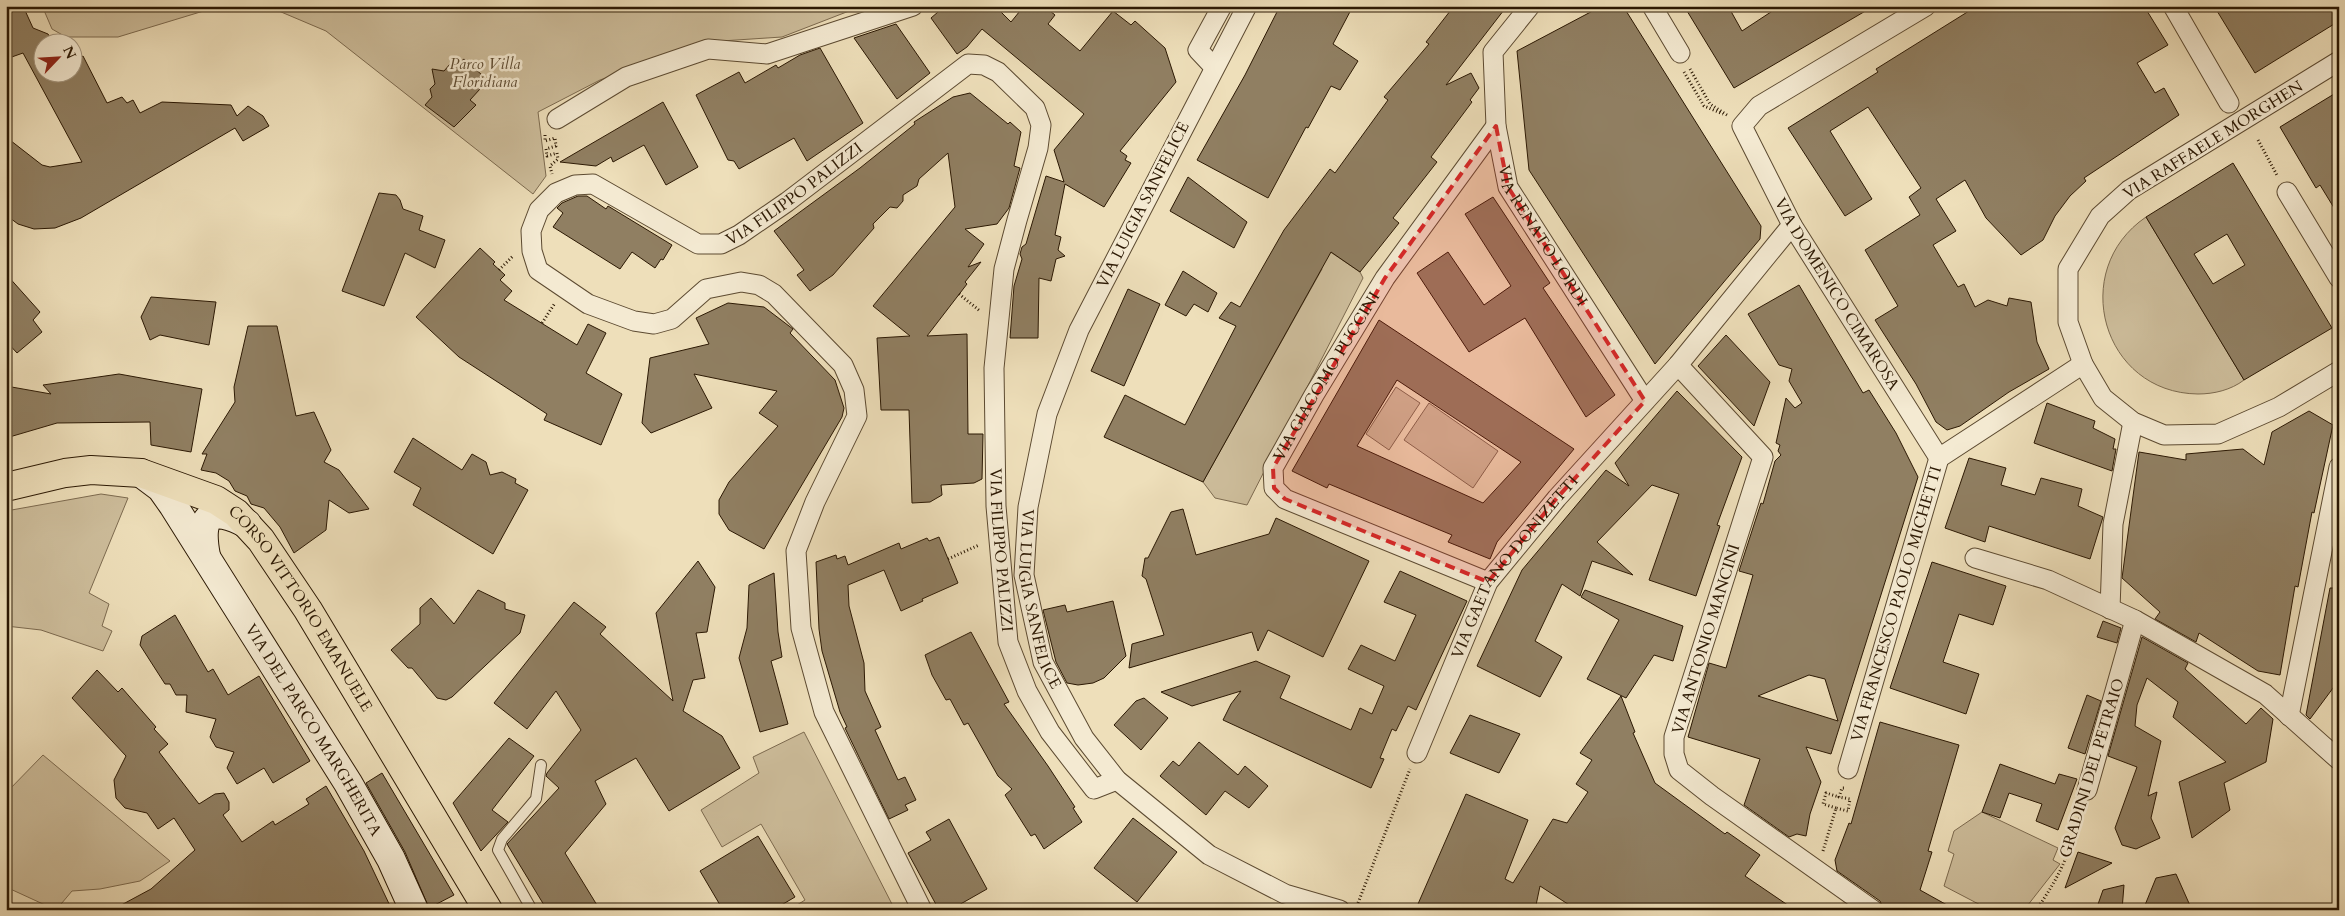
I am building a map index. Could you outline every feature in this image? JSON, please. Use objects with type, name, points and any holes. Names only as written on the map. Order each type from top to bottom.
[{"type":"main road","name":"CORSO VITTORIO EMANUELE","points":[[6,487],[65,473],[82,471],[141,473],[216,500],[236,513],[250,526],[308,610],[488,910]]},
{"type":"street","points":[[558,118],[626,77],[708,49],[767,54],[913,6]]},
{"type":"street","points":[[1214,67],[1198,50],[1222,6]]},
{"type":"street","name":"VIA LUIGIA SANFELICE","points":[[1247,6],[1079,330],[1047,414],[1028,507],[1024,575],[1043,662],[1084,738],[1117,780],[1209,855],[1285,894],[1340,910]]},
{"type":"street","name":"VIA RENATO LORDI","points":[[1530,6],[1493,52],[1496,126],[1508,187],[1645,400]]},
{"type":"street","points":[[1652,6],[1678,54]]},
{"type":"street","points":[[1735,121],[1926,6]]},
{"type":"street","points":[[2173,6],[2229,103]]},
{"type":"street","name":"VIA RAFFAELE MORGHEN","points":[[2339,61],[2129,190],[2100,216],[2068,269],[2068,322],[2083,364],[2103,398],[2133,422],[2164,435],[2218,434],[2279,407],[2339,371]]},
{"type":"street","name":"VIA FILIPPO PALIZZI","points":[[922,910],[824,712],[801,628],[796,551],[815,502],[857,416],[854,390],[843,365],[774,294],[759,285],[740,282],[706,289],[672,319],[654,324],[634,321],[588,304],[538,270],[532,251],[531,231],[539,210],[556,193],[575,185],[593,184],[698,244],[721,244],[739,235],[787,202],[968,64],[984,65],[998,72],[1035,108],[1041,125],[1038,148],[1016,220],[1004,269],[994,368],[996,506],[1008,642],[1027,691],[1050,732],[1088,782],[1094,789],[1117,780]]},
{"type":"street","name":"VIA DOMENICO CIMAROSA","points":[[1735,121],[1792,225],[1939,458]]},
{"type":"street","name":"VIA GIACOMO PUCCINI","points":[[1488,582],[1284,499],[1274,488],[1272,468],[1314,395],[1386,278],[1496,126]]},
{"type":"street","points":[[2287,192],[2339,278]]},
{"type":"street","points":[[1645,400],[1678,365],[1792,225]]},
{"type":"street","name":"VIA FRANCESCO PAOLO MICHETTI","points":[[1848,769],[1939,458],[2083,364]]},
{"type":"street","name":"VIA ANTONIO MANCINI","points":[[1678,365],[1763,457],[1674,737],[1674,754],[1680,770],[1712,796],[1873,910]]},
{"type":"street","name":"VIA GAETANO DONIZETTI","points":[[1416,752],[1488,582],[1557,498],[1645,400]]},
{"type":"street","points":[[2110,609],[2113,524],[2133,422]]},
{"type":"street","points":[[2289,716],[2339,467]]},
{"type":"street","name":"VIA DEL PARCO MARGHERITA","points":[[141,473],[160,488],[206,556],[348,782],[391,859],[414,910]]},
{"type":"street","points":[[206,556],[204,530],[209,517],[214,514],[230,515],[250,526]]},
{"type":"street","points":[[1975,558],[2048,580],[2136,620],[2266,694],[2339,760]]},
{"type":"street","name":"GRADINI DEL PETRAIO","points":[[2087,790],[2136,620]]},
{"type":"lane","points":[[532,910],[498,850],[502,840],[536,799],[542,765]]},
{"type":"path","points":[[1678,54],[1704,106],[1735,121]]},
{"type":"path","points":[[1678,54],[1710,104]]},
{"type":"path","points":[[545,134],[545,140]]},
{"type":"path","points":[[550,166],[558,159],[557,153],[548,156],[546,149],[556,146],[555,138]]},
{"type":"path","points":[[2258,140],[2287,192]]},
{"type":"path","points":[[499,270],[515,254]]},
{"type":"path","points":[[959,294],[988,317]]},
{"type":"path","points":[[542,323],[553,306]]},
{"type":"path","points":[[948,559],[983,543]]},
{"type":"path","points":[[1355,910],[1416,752]]},
{"type":"path","points":[[1839,796],[1842,788],[1856,787],[1860,773],[1848,769]]},
{"type":"path","name":"GRADINI DEL PETRAIO","points":[[2036,910],[2054,885],[2073,843],[2087,790]]},
{"type":"path","points":[[1826,793],[1850,799],[1848,811],[1836,808],[1823,804],[1826,793]]},
{"type":"path","points":[[1818,870],[1836,808]]},
{"type":"highlighted area","points":[[1496,126],[1508,187],[1645,401],[1557,498],[1488,582],[1285,499],[1274,488],[1273,468],[1385,278]]},
{"type":"green space","points":[[38,6],[220,6],[118,37],[82,37],[82,32],[57,32],[52,29],[43,8]]},
{"type":"green space","name":"Parco Villa Floridiana","points":[[267,6],[862,6],[782,37],[706,42],[600,80],[538,112],[546,176],[533,194],[326,31]]},
{"type":"green space","points":[[2146,217],[2244,380],[2228,389],[2198,394],[2165,388],[2138,373],[2119,352],[2107,325],[2103,296],[2108,267],[2122,240]]},
{"type":"green space","points":[[1289,224],[1360,272],[1363,278],[1247,505],[1215,498],[1203,482],[1322,269]]},
{"type":"green space","points":[[1396,387],[1420,403],[1389,450],[1366,434]]},
{"type":"green space","points":[[1429,403],[1498,451],[1473,488],[1404,440]]},
{"type":"green space","points":[[101,494],[128,498],[89,593],[109,604],[102,626],[112,631],[103,651],[41,630],[6,626],[6,511]]},
{"type":"green space","points":[[804,732],[895,910],[789,910],[805,900],[761,824],[722,847],[701,810],[759,773],[753,757]]},
{"type":"green space","points":[[43,755],[170,861],[140,881],[100,889],[72,891],[56,910],[6,887],[6,793]]},
{"type":"green space","points":[[1982,812],[2058,848],[2053,860],[2060,864],[2024,910],[1990,910],[1944,886],[1954,854],[1948,851],[1954,831]]},
{"type":"building","points":[[6,6],[23,6],[33,28],[43,32],[32,32],[32,70],[23,53],[6,59]]},
{"type":"building","points":[[945,6],[995,6],[1011,22],[1024,6],[1044,6],[1055,15],[1048,24],[1080,51],[1113,11],[1131,25],[1135,21],[1165,48],[1176,82],[1120,151],[1127,156],[1125,160],[1131,163],[1104,207],[1065,184],[1055,235],[1061,237],[1058,250],[1065,256],[1056,259],[1051,281],[1039,278],[1038,338],[1010,338],[1014,286],[1022,259],[1020,254],[1022,247],[1026,244],[1046,176],[1064,182],[1054,150],[1084,114],[982,29],[967,47],[957,54],[931,18]]},
{"type":"building","points":[[1280,6],[1353,6],[1333,44],[1358,61],[1340,90],[1331,86],[1308,128],[1306,127],[1268,198],[1197,160],[1245,75]]},
{"type":"building","points":[[1454,6],[1507,6],[1446,85],[1471,73],[1479,88],[1470,100],[1472,102],[1431,157],[1437,162],[1393,218],[1399,223],[1360,272],[1331,252],[1203,482],[1104,437],[1125,395],[1185,425],[1236,326],[1219,318],[1231,302],[1240,307],[1284,230],[1330,169],[1335,173],[1388,100],[1384,97],[1429,44],[1426,42]]},
{"type":"building","points":[[1602,6],[1623,6],[1761,226],[1760,239],[1655,364],[1529,170],[1517,51]]},
{"type":"building","points":[[1684,6],[1728,6],[1742,31],[1780,6],[1874,6],[1734,88]]},
{"type":"building","points":[[1977,6],[2144,6],[2168,45],[2137,63],[2155,93],[2164,88],[2179,115],[2084,178],[2086,181],[2070,196],[2055,216],[2043,240],[2021,255],[1986,218],[1965,180],[1936,199],[1956,231],[1933,245],[1958,287],[1964,284],[1975,307],[1988,300],[2007,306],[2009,298],[2031,302],[2037,342],[2049,369],[2009,392],[1960,426],[1947,430],[1936,422],[1916,384],[1875,320],[1898,306],[1865,250],[1920,215],[1909,197],[1921,188],[1868,107],[1830,131],[1872,199],[1845,216],[1788,128],[1878,72],[1876,69]]},
{"type":"building","points":[[2214,6],[2339,6],[2339,21],[2255,73]]},
{"type":"building","points":[[896,24],[930,73],[897,99],[854,38]]},
{"type":"building","points":[[820,48],[863,123],[807,161],[794,138],[739,169],[734,161],[728,160],[696,95],[739,72],[745,83],[776,65],[778,68],[800,55]]},
{"type":"building","points":[[83,56],[107,103],[122,97],[127,103],[133,100],[140,113],[162,102],[231,105],[237,116],[248,106],[263,116],[269,126],[243,141],[235,128],[81,218],[55,228],[34,229],[18,224],[6,215],[6,137],[42,165],[50,167],[82,162],[39,82],[82,82]]},
{"type":"building","points":[[464,59],[482,75],[474,83],[480,89],[470,100],[476,105],[454,127],[425,105],[432,97],[430,89],[435,84],[432,69],[444,71],[451,63],[459,63]]},
{"type":"building","points":[[2339,91],[2339,216],[2320,185],[2316,188],[2280,127]]},
{"type":"building","points":[[970,93],[1008,124],[1010,122],[1021,132],[1014,166],[1020,168],[1009,208],[997,224],[965,229],[984,244],[968,267],[981,262],[965,282],[967,284],[927,336],[967,334],[968,434],[983,434],[982,479],[974,483],[941,485],[942,495],[930,502],[912,503],[909,410],[881,410],[877,338],[910,336],[873,306],[955,207],[948,153],[919,179],[917,186],[903,195],[903,201],[897,208],[890,207],[873,224],[874,228],[833,275],[810,291],[797,275],[804,270],[774,231],[860,168],[915,124],[914,122],[953,97]]},
{"type":"building","points":[[663,102],[698,167],[666,185],[644,145],[613,162],[611,157],[596,166],[560,162]]},
{"type":"building","points":[[2233,163],[2332,328],[2244,380],[2146,217]],"holes":[[[2227,234],[2245,265],[2213,284],[2194,254]]]},
{"type":"building","points":[[1188,177],[1247,222],[1234,248],[1170,211]]},
{"type":"building","points":[[379,193],[396,195],[403,209],[423,216],[419,230],[445,240],[435,268],[405,253],[384,306],[342,291]]},
{"type":"building","points":[[578,196],[587,196],[606,209],[608,206],[672,245],[663,260],[661,259],[655,268],[632,252],[620,269],[553,227],[563,213],[557,208],[562,203]]},
{"type":"building","points":[[1493,197],[1550,283],[1543,288],[1615,395],[1586,417],[1525,318],[1469,352],[1417,273],[1448,252],[1484,305],[1511,286],[1465,214]]},
{"type":"building","points":[[480,248],[505,275],[500,280],[512,291],[504,300],[577,345],[588,324],[606,333],[586,373],[622,394],[601,445],[544,420],[547,414],[459,357],[416,317]]},
{"type":"building","points":[[1183,271],[1217,293],[1208,312],[1194,304],[1186,316],[1165,305]]},
{"type":"building","points":[[6,274],[40,312],[33,320],[42,332],[17,353],[6,341]]},
{"type":"building","points":[[1799,285],[1863,393],[1869,390],[1896,433],[1918,477],[1831,754],[1806,747],[1821,782],[1810,814],[1806,836],[1797,834],[1789,837],[1744,805],[1760,759],[1688,737],[1709,663],[1726,668],[1753,575],[1739,571],[1761,503],[1763,504],[1775,461],[1781,455],[1778,451],[1780,445],[1776,443],[1786,398],[1795,408],[1802,403],[1789,381],[1792,369],[1779,365],[1748,314]],"holes":[[[1809,675],[1825,679],[1838,721],[1758,696]]]},
{"type":"building","points":[[1128,289],[1160,304],[1124,386],[1091,371]]},
{"type":"building","points":[[151,297],[216,302],[209,345],[160,335],[150,340],[141,317]]},
{"type":"building","points":[[728,303],[764,307],[793,329],[790,333],[835,380],[844,408],[842,417],[764,549],[729,530],[719,514],[719,500],[729,482],[778,426],[759,413],[777,391],[694,374],[712,408],[651,433],[642,423],[650,358],[709,344],[696,318]]},
{"type":"building","points":[[1379,320],[1574,449],[1497,542],[1490,559],[1448,542],[1452,535],[1329,484],[1327,488],[1292,471]],"holes":[[[1397,380],[1521,462],[1483,503],[1357,446]]]},
{"type":"building","points":[[248,326],[277,326],[296,416],[314,412],[331,450],[324,462],[339,470],[369,509],[349,513],[329,500],[326,530],[294,553],[280,527],[264,508],[251,504],[247,496],[235,491],[229,481],[216,473],[201,470],[207,454],[202,454],[235,402],[234,387]]},
{"type":"building","points":[[1726,335],[1770,382],[1754,426],[1698,366]]},
{"type":"building","points":[[119,374],[202,389],[191,452],[151,445],[150,422],[57,423],[6,438],[6,386],[51,394],[43,385]]},
{"type":"building","points":[[1677,391],[1742,457],[1717,525],[1720,526],[1696,596],[1649,580],[1679,494],[1652,485],[1597,542],[1633,575],[1592,561],[1580,596],[1562,584],[1535,641],[1562,657],[1540,697],[1477,666],[1522,570],[1606,470],[1629,486],[1615,463]]},
{"type":"building","points":[[2047,403],[2095,421],[2093,428],[2115,439],[2113,449],[2116,449],[2112,471],[2034,443]]},
{"type":"building","points":[[2309,411],[2333,425],[2314,513],[2312,512],[2298,587],[2295,586],[2280,675],[2258,671],[2199,633],[2196,642],[2155,619],[2160,612],[2122,578],[2139,452],[2186,460],[2186,454],[2243,449],[2264,465],[2272,432]]},
{"type":"building","points":[[413,438],[462,470],[472,454],[486,462],[490,475],[502,472],[516,479],[515,483],[528,490],[493,554],[413,505],[421,488],[394,472]]},
{"type":"building","points":[[1969,458],[2006,468],[2001,485],[2035,495],[2041,478],[2082,489],[2078,506],[2103,517],[2090,559],[1989,526],[1985,542],[1945,528]]},
{"type":"building","points":[[1183,509],[1196,555],[1269,534],[1276,518],[1369,561],[1323,657],[1268,630],[1258,651],[1252,632],[1129,668],[1132,644],[1164,635],[1146,579],[1142,576],[1145,558],[1148,558],[1171,512]]},
{"type":"building","points":[[939,537],[958,583],[922,599],[923,601],[901,611],[884,570],[848,585],[849,606],[864,663],[865,691],[881,727],[875,730],[898,780],[905,777],[916,800],[905,805],[908,810],[889,819],[845,728],[847,727],[840,712],[822,651],[819,629],[816,562],[836,555],[837,559],[845,556],[848,565],[899,543],[901,549],[927,538],[929,541]]},
{"type":"building","points":[[698,561],[715,587],[707,632],[696,633],[705,678],[693,680],[683,711],[722,736],[740,768],[669,811],[636,758],[595,781],[606,804],[565,853],[600,910],[547,910],[507,844],[559,788],[546,776],[547,773],[581,730],[556,691],[527,729],[494,703],[574,602],[606,627],[600,634],[673,701],[656,613]]},
{"type":"building","points":[[1932,562],[2006,586],[1993,625],[1959,614],[1943,662],[1979,674],[1966,714],[1890,688]]},
{"type":"building","points":[[1400,571],[1467,601],[1416,710],[1408,706],[1396,731],[1392,729],[1380,758],[1384,759],[1371,788],[1223,720],[1231,704],[1241,691],[1192,706],[1161,692],[1256,661],[1290,676],[1280,698],[1351,730],[1360,708],[1372,714],[1384,686],[1348,669],[1361,645],[1395,661],[1416,615],[1384,602]]},
{"type":"building","points":[[774,573],[778,632],[782,657],[771,661],[788,724],[760,732],[739,658],[747,628],[749,585]]},
{"type":"building","points":[[2330,588],[2339,588],[2339,680],[2310,719],[2306,715]]},
{"type":"building","points":[[478,590],[505,603],[505,609],[525,615],[520,633],[452,697],[446,700],[437,698],[412,668],[408,668],[391,650],[420,624],[420,608],[431,598],[454,624]]},
{"type":"building","points":[[1585,590],[1683,626],[1673,661],[1654,655],[1626,698],[1587,679],[1619,620],[1581,597]]},
{"type":"building","points":[[1113,601],[1126,656],[1104,678],[1093,683],[1078,685],[1067,683],[1056,662],[1043,610],[1065,605],[1067,612]]},
{"type":"building","points":[[175,615],[208,672],[213,669],[228,695],[259,676],[310,761],[273,783],[264,768],[237,784],[227,768],[234,752],[216,747],[210,737],[216,719],[186,712],[187,695],[176,695],[170,684],[165,684],[140,645],[142,636]]},
{"type":"building","points":[[2103,621],[2121,628],[2117,643],[2097,637]]},
{"type":"building","points":[[971,632],[1009,702],[1004,704],[1048,766],[1075,807],[1073,808],[1082,822],[1044,849],[1035,834],[1031,836],[1005,795],[1012,789],[998,776],[968,723],[964,725],[950,699],[946,700],[932,675],[925,655]]},
{"type":"building","points":[[2142,637],[2188,663],[2185,669],[2246,724],[2261,708],[2273,719],[2266,762],[2224,783],[2230,810],[2192,838],[2179,782],[2226,762],[2173,717],[2178,702],[2147,678],[2137,705],[2135,726],[2161,741],[2148,796],[2157,792],[2151,818],[2160,838],[2136,849],[2122,845],[2115,828],[2137,767],[2108,756]]},
{"type":"building","points":[[97,670],[118,692],[122,688],[156,727],[154,729],[168,744],[159,752],[199,804],[215,794],[224,793],[229,802],[229,810],[223,815],[242,842],[273,821],[275,825],[309,804],[306,799],[326,786],[364,851],[392,910],[112,910],[151,889],[195,850],[174,818],[158,829],[147,813],[125,808],[116,798],[114,780],[126,756],[72,698]]},
{"type":"building","points":[[2087,695],[2101,701],[2085,754],[2068,748]]},
{"type":"building","points":[[1621,696],[1635,732],[1633,733],[1655,783],[1725,834],[1727,832],[1760,855],[1745,876],[1795,910],[1577,910],[1540,886],[1535,910],[1434,910],[1418,904],[1466,794],[1528,820],[1505,879],[1513,883],[1553,819],[1567,823],[1588,792],[1576,784],[1592,760],[1580,753]]},
{"type":"building","points":[[1144,698],[1168,718],[1141,750],[1114,725],[1136,701]]},
{"type":"building","points":[[1470,715],[1520,734],[1499,773],[1450,753]]},
{"type":"building","points":[[1880,722],[1959,745],[1928,851],[1932,852],[1920,890],[1956,910],[1884,910],[1880,901],[1837,871],[1835,860],[1849,823],[1851,824]]},
{"type":"building","points":[[509,738],[534,756],[492,810],[508,822],[481,851],[453,803]]},
{"type":"building","points":[[1199,742],[1238,775],[1245,766],[1268,786],[1249,808],[1225,791],[1206,815],[1160,776],[1173,761],[1179,766]]},
{"type":"building","points":[[2000,764],[2055,784],[2059,774],[2077,779],[2058,830],[2036,821],[2042,804],[2009,793],[2000,818],[1982,812]]},
{"type":"building","points":[[382,773],[454,895],[429,908],[405,852],[366,783]]},
{"type":"building","points":[[1133,818],[1177,852],[1137,902],[1094,868]]},
{"type":"building","points":[[949,819],[987,889],[950,910],[939,910],[908,853],[931,840],[926,832]]},
{"type":"building","points":[[758,836],[795,897],[773,910],[723,910],[700,871]]},
{"type":"building","points":[[2078,852],[2112,863],[2065,888]]},
{"type":"building","points":[[2176,874],[2192,910],[2143,910],[2156,878]]},
{"type":"building","points":[[2124,885],[2122,910],[2096,910],[2103,890]]}]
